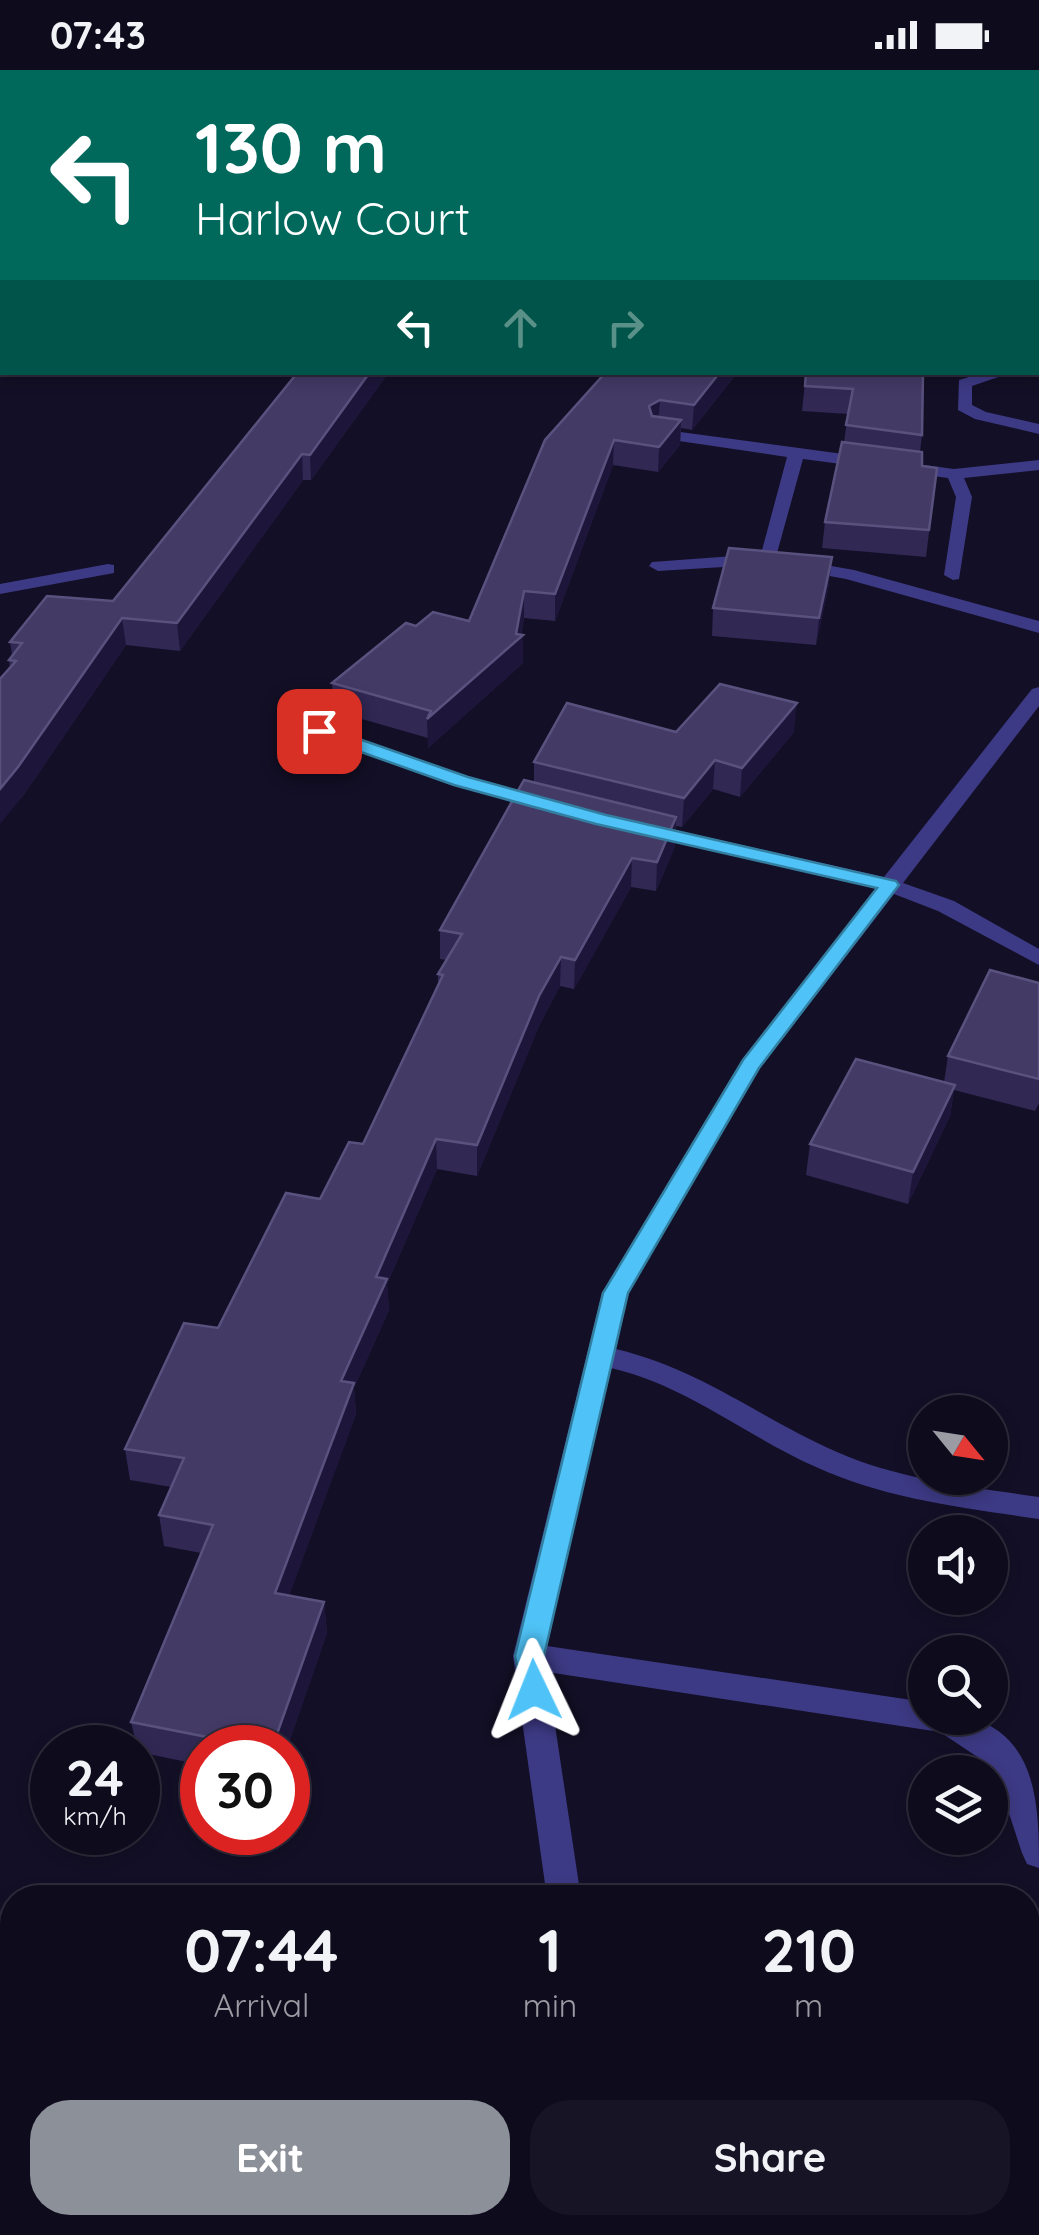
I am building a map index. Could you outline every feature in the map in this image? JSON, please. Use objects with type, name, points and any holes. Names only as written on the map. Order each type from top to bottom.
[{"type":"street","points":[[996,375],[964,384],[964,407],[980,416],[1039,429]]},
{"type":"street","points":[[658,434],[954,474],[1039,464]]},
{"type":"street","points":[[768,560],[796,453]]},
{"type":"street","points":[[953,575],[964,497],[954,474]]},
{"type":"street","points":[[658,566],[768,560],[848,574],[1039,627]]},
{"type":"street","points":[[0,589],[108,569]]},
{"type":"street","points":[[562,1885],[529,1656],[616,1293],[750,1065],[1039,693]]},
{"type":"street","points":[[319,731],[461,781],[567,810]]},
{"type":"street","points":[[622,824],[889,885],[946,906],[1039,958]]},
{"type":"street","points":[[600,1355],[649,1367],[700,1388],[764,1428],[844,1466],[939,1493],[1039,1508]]},
{"type":"street","points":[[529,1656],[908,1713]]},
{"type":"street","points":[[970,1735],[1007,1760],[1039,1853]]},
{"type":"building","points":[[296,375],[368,375],[310,455],[302,454],[177,623],[122,618],[0,789],[0,679],[16,661],[9,660],[22,643],[10,642],[47,596],[113,601]]},
{"type":"building","points":[[603,375],[718,375],[694,405],[660,400],[649,406],[652,416],[681,420],[659,447],[614,440],[555,594],[524,591],[516,634],[523,635],[427,719],[431,711],[332,683],[406,623],[416,626],[433,612],[469,621],[545,440]]},
{"type":"building","points":[[806,375],[923,375],[922,435],[846,425],[853,389],[805,386]]},
{"type":"building","points":[[842,442],[922,452],[922,466],[937,468],[929,530],[825,522]]},
{"type":"building","points":[[729,548],[832,557],[819,618],[713,608]]},
{"type":"building","points":[[720,684],[797,703],[742,768],[715,760],[684,798],[534,762],[567,703],[676,732]]},
{"type":"building","points":[[524,780],[676,817],[657,862],[632,858],[575,960],[561,957],[539,996],[477,1145],[436,1139],[376,1277],[387,1279],[341,1381],[354,1383],[275,1593],[324,1602],[280,1725],[180,1725],[180,1732],[131,1722],[213,1525],[159,1515],[184,1458],[125,1449],[184,1323],[218,1328],[286,1193],[320,1199],[349,1142],[363,1144],[443,975],[438,974],[462,934],[440,930]]},
{"type":"building","points":[[990,970],[1039,983],[1039,1079],[948,1056]]},
{"type":"building","points":[[856,1059],[955,1085],[913,1172],[810,1144]]},
{"type":"route","points":[[319,731],[461,781],[602,820],[889,885],[750,1065],[616,1293],[529,1656],[534,1690]]}]
